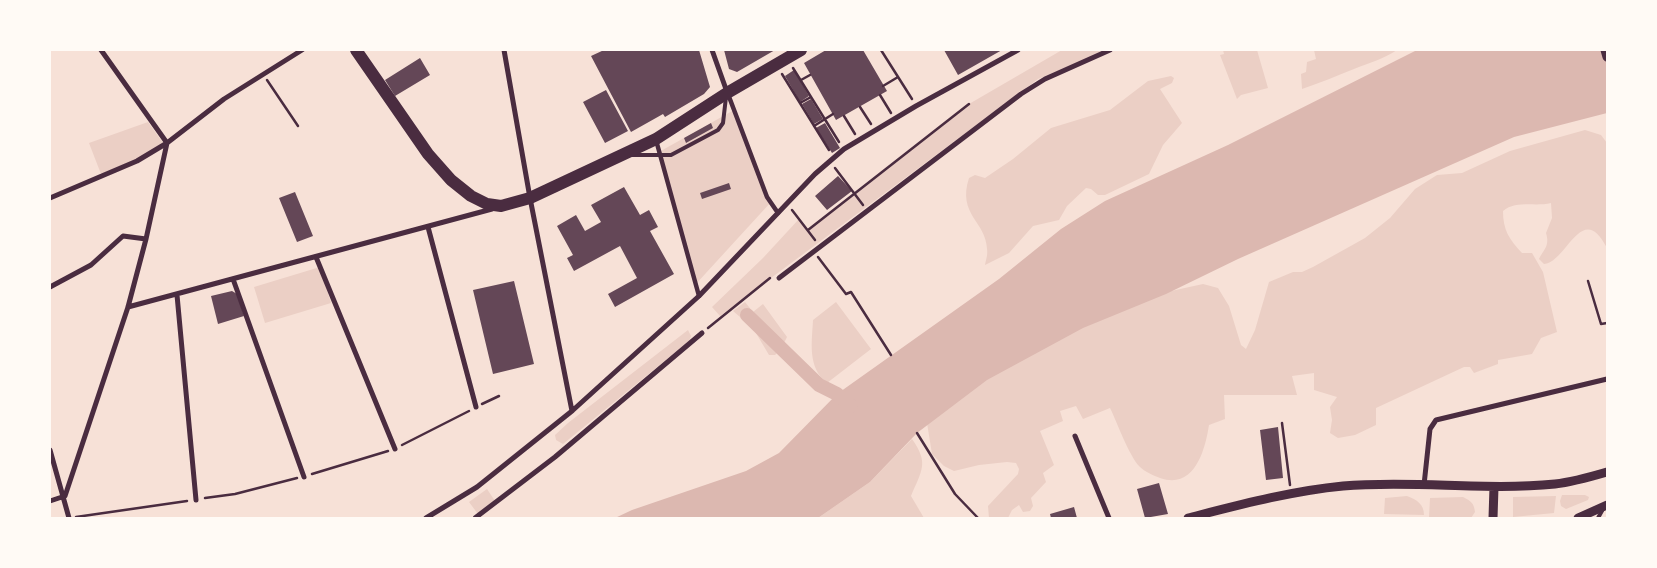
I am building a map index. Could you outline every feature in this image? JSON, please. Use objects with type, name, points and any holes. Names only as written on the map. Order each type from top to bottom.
[{"type":"main road","points":[[356,50],[428,154],[451,180],[470,196],[487,204],[502,206],[530,198],[656,139],[727,93],[801,50]]},
{"type":"street","points":[[64,496],[128,307],[146,239],[167,143],[101,50]]},
{"type":"street","points":[[50,198],[129,164],[167,143],[224,99],[302,50]]},
{"type":"street","points":[[504,50],[530,198],[572,411]]},
{"type":"street","points":[[712,50],[768,197],[778,213]]},
{"type":"street","points":[[426,518],[477,486],[572,411],[698,296],[831,159],[858,140],[916,106],[1018,50]]},
{"type":"street","points":[[779,278],[1021,94],[1052,76],[1110,50]]},
{"type":"street","points":[[1605,50],[1607,57]]},
{"type":"street","points":[[656,139],[698,296]]},
{"type":"street","points":[[128,307],[502,206]]},
{"type":"street","points":[[428,227],[476,407]]},
{"type":"street","points":[[50,287],[91,265],[123,236],[146,239]]},
{"type":"street","points":[[316,257],[394,448]]},
{"type":"street","points":[[233,279],[304,477]]},
{"type":"street","points":[[176,295],[196,500]]},
{"type":"street","points":[[475,518],[556,457],[702,333]]},
{"type":"street","points":[[1424,485],[1430,429],[1436,420],[1607,379]]},
{"type":"street","points":[[1075,436],[1109,518]]},
{"type":"street","points":[[50,450],[69,518]]},
{"type":"street","points":[[1188,518],[1291,494],[1344,486],[1424,485],[1494,487],[1556,484],[1607,472]]},
{"type":"street","points":[[1493,518],[1494,487]]},
{"type":"street","points":[[50,501],[64,496]]},
{"type":"street","points":[[1578,518],[1606,505]]},
{"type":"lane","points":[[622,155],[660,157],[676,154],[720,129],[724,118],[727,93]]},
{"type":"lane","points":[[1598,518],[1606,505]]},
{"type":"path","points":[[881,50],[916,106]]},
{"type":"path","points":[[782,61],[801,80],[844,149]]},
{"type":"path","points":[[782,61],[800,103],[831,159],[868,211]]},
{"type":"path","points":[[263,75],[298,126]]},
{"type":"path","points":[[801,80],[810,75]]},
{"type":"path","points":[[883,86],[898,77]]},
{"type":"path","points":[[880,95],[894,119]]},
{"type":"path","points":[[800,103],[811,97]]},
{"type":"path","points":[[808,230],[969,104]]},
{"type":"path","points":[[860,106],[875,130]]},
{"type":"path","points":[[814,126],[833,114]]},
{"type":"path","points":[[844,116],[858,140]]},
{"type":"path","points":[[787,203],[821,247]]},
{"type":"path","points":[[814,252],[846,294],[851,292],[891,355]]},
{"type":"path","points":[[702,333],[728,309],[775,274],[779,278]]},
{"type":"path","points":[[1588,281],[1601,324],[1607,323]]},
{"type":"path","points":[[69,518],[235,494],[304,477],[394,448],[499,396]]},
{"type":"path","points":[[1282,423],[1291,494]]},
{"type":"path","points":[[917,433],[955,494],[978,518]]},
{"type":"shaded area","points":[[1062,50],[1108,50],[1038,79],[720,316],[712,307],[763,258],[799,219],[807,230],[969,104]]},
{"type":"shaded area","points":[[1223,50],[1257,50],[1268,88],[1241,95],[1237,99],[1220,55],[1224,54]]},
{"type":"shaded area","points":[[1314,50],[1397,50],[1376,61],[1302,89],[1301,74],[1306,72],[1307,62],[1316,59]]},
{"type":"shaded area","points":[[1417,50],[1607,50],[1607,113],[1514,137],[1238,259],[1166,294],[1083,328],[987,380],[917,433],[870,482],[818,518],[615,518],[632,510],[746,471],[779,453],[837,394],[999,279],[1061,229],[1105,201],[1228,145]]},
{"type":"shaded area","points":[[1171,76],[1174,78],[1172,83],[1160,89],[1182,123],[1163,145],[1149,174],[1105,195],[1098,195],[1091,189],[1086,188],[1067,206],[1059,220],[1033,226],[1009,253],[985,265],[987,253],[985,239],[969,209],[967,201],[966,191],[969,178],[975,175],[985,178],[1013,159],[1051,128],[1110,110],[1148,81]]},
{"type":"shaded area","points":[[734,110],[771,202],[695,285],[659,152]]},
{"type":"shaded area","points":[[148,122],[166,147],[101,174],[89,143]]},
{"type":"shaded area","points":[[1585,130],[1601,135],[1607,143],[1607,248],[1598,235],[1590,230],[1582,231],[1552,261],[1544,264],[1539,259],[1547,244],[1546,233],[1552,218],[1551,203],[1514,206],[1503,211],[1504,224],[1510,239],[1522,253],[1532,253],[1543,272],[1557,332],[1541,338],[1532,354],[1498,360],[1498,364],[1474,373],[1470,367],[1464,367],[1376,408],[1376,425],[1355,435],[1338,438],[1330,433],[1332,420],[1330,407],[1337,397],[1314,390],[1314,373],[1292,376],[1297,395],[1224,395],[1225,419],[1209,425],[1201,456],[1196,466],[1181,478],[1172,480],[1158,477],[1140,467],[1128,447],[1110,408],[1083,419],[1076,406],[1060,411],[1063,421],[1040,431],[1054,465],[1043,473],[1046,482],[1031,498],[1033,506],[1030,511],[1023,512],[1019,505],[1012,510],[1008,518],[989,518],[988,506],[1018,474],[1019,469],[1016,463],[979,465],[954,471],[944,466],[932,454],[927,423],[975,384],[1121,302],[1203,284],[1218,288],[1229,306],[1241,345],[1246,349],[1255,330],[1269,282],[1293,272],[1302,272],[1313,267],[1365,238],[1390,218],[1415,189],[1437,175],[1462,173],[1510,151]]},
{"type":"shaded area","points":[[320,267],[331,303],[265,323],[254,287]]},
{"type":"shaded area","points":[[745,302],[753,312],[763,304],[787,337],[781,349],[775,355],[769,355],[753,328],[733,311]]},
{"type":"shaded area","points":[[836,302],[871,349],[827,383],[816,370],[812,354],[813,320]]},
{"type":"shaded area","points":[[688,330],[691,336],[689,341],[563,444],[556,440],[555,435],[568,423]]},
{"type":"shaded area","points":[[912,439],[921,454],[922,467],[911,496],[924,518],[818,518],[870,482]]},
{"type":"shaded area","points":[[487,489],[495,501],[478,514],[469,502]]},
{"type":"shaded area","points":[[1562,495],[1585,495],[1589,497],[1588,500],[1566,509],[1561,506]]},
{"type":"shaded area","points":[[1407,496],[1419,503],[1423,508],[1424,515],[1384,514],[1385,498]]},
{"type":"shaded area","points":[[1556,496],[1554,513],[1513,517],[1513,497]]},
{"type":"shaded area","points":[[1463,497],[1474,506],[1475,512],[1471,518],[1429,518],[1430,498]]},
{"type":"building","points":[[604,50],[699,50],[710,87],[704,94],[665,117],[663,114],[631,132],[591,56]]},
{"type":"building","points":[[724,50],[775,50],[737,72],[729,69]]},
{"type":"building","points":[[826,50],[863,50],[887,91],[836,120],[804,63]]},
{"type":"building","points":[[944,50],[1002,50],[958,75]]},
{"type":"building","points":[[420,58],[430,75],[395,96],[385,80]]},
{"type":"building","points":[[794,70],[809,96],[800,102],[785,76]]},
{"type":"building","points":[[606,90],[628,131],[605,143],[583,102]]},
{"type":"building","points":[[811,99],[823,119],[814,124],[802,104]]},
{"type":"building","points":[[711,123],[713,128],[686,143],[684,138]]},
{"type":"building","points":[[825,123],[840,148],[832,153],[816,128]]},
{"type":"building","points":[[838,176],[852,191],[827,210],[815,196]]},
{"type":"building","points":[[729,183],[731,189],[702,199],[700,193]]},
{"type":"building","points":[[624,187],[640,215],[649,210],[658,227],[650,231],[674,274],[615,307],[608,294],[637,278],[620,246],[574,271],[567,258],[573,255],[557,226],[576,215],[585,231],[601,222],[591,205]]},
{"type":"building","points":[[295,192],[313,236],[297,242],[279,198]]},
{"type":"building","points":[[514,281],[534,364],[493,374],[473,290]]},
{"type":"building","points":[[232,291],[237,294],[244,316],[218,324],[211,296]]},
{"type":"building","points":[[1278,427],[1283,478],[1266,480],[1260,430]]},
{"type":"building","points":[[1159,483],[1168,514],[1145,518],[1137,489]]},
{"type":"building","points":[[1074,507],[1077,518],[1051,518],[1050,514]]},
{"type":"waterway","points":[[747,315],[819,385],[837,394],[851,406]]}]
